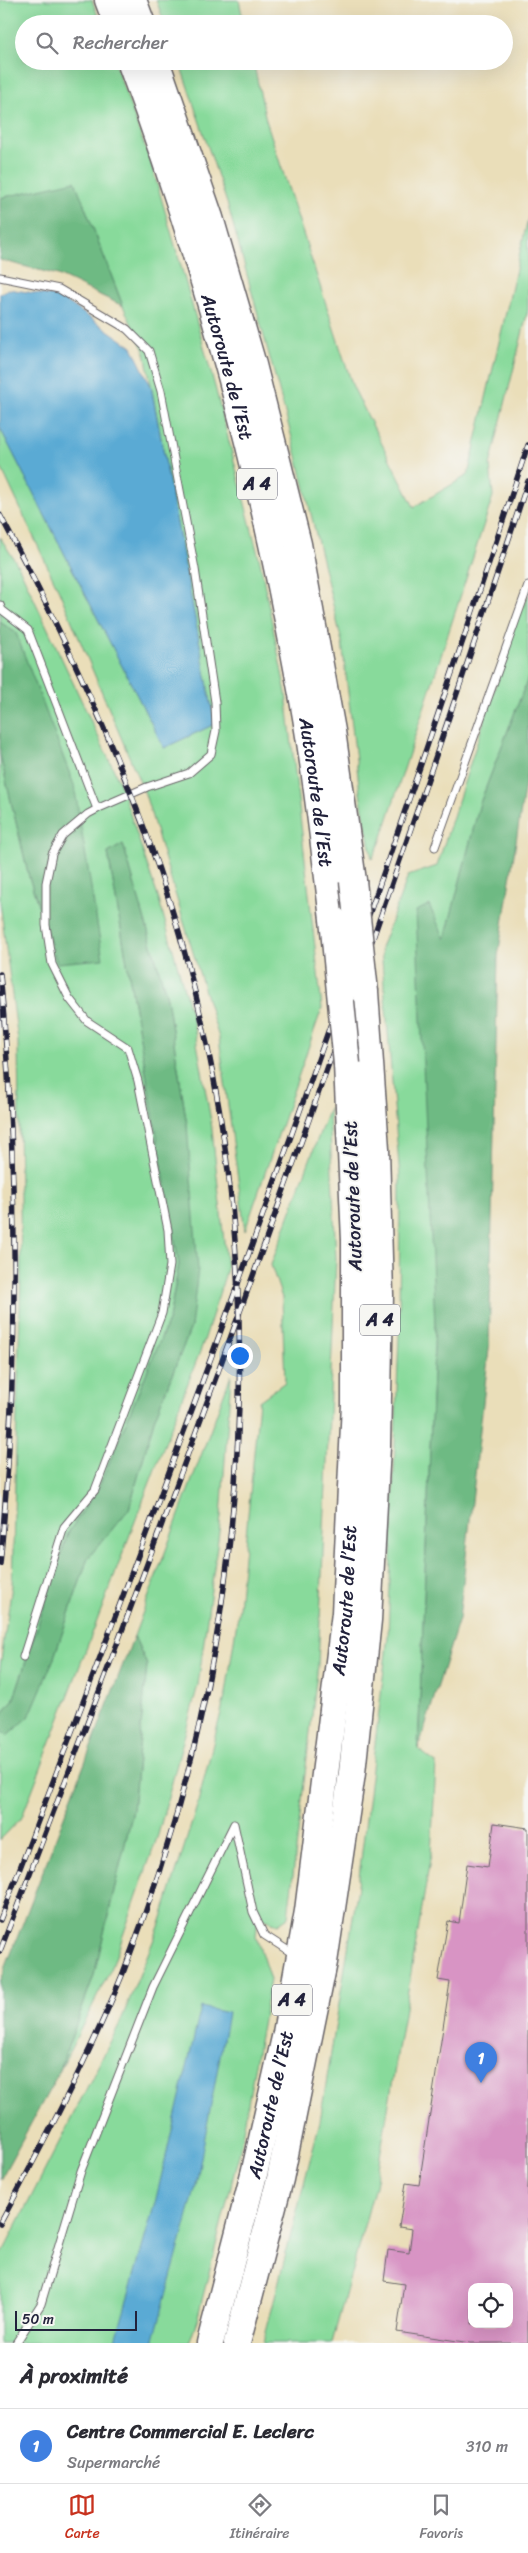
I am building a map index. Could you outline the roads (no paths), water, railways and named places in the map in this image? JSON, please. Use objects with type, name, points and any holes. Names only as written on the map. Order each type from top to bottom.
[{"type":"highway","points":[[108,0],[114,15]]},
{"type":"highway","points":[[134,0],[139,15]]},
{"type":"highway","name":"Autoroute de l’Est","points":[[133,70],[197,258],[230,374],[273,549],[300,684],[318,794],[333,919],[346,1064],[355,1240],[355,1404],[345,1613],[326,1779],[300,1958],[286,2033],[257,2161],[210,2343]]},
{"type":"highway","name":"Autoroute de l’Est","points":[[159,70],[213,227],[253,365],[298,544],[332,731],[353,881],[365,992],[376,1149],[380,1296],[377,1446],[368,1620],[352,1773],[324,1962],[280,2179],[237,2343]]},
{"type":"lane","points":[[0,277],[59,289],[127,329],[149,351],[161,391],[195,569],[215,702],[216,730],[211,754],[189,773],[147,787],[97,809],[64,834],[52,854],[46,883],[46,926],[52,964],[69,998],[87,1020],[128,1048],[138,1081],[168,1230],[170,1264],[162,1313],[95,1490],[64,1527],[23,1656]]},
{"type":"lane","points":[[435,848],[528,586]]},
{"type":"lane","points":[[0,605],[2,610],[28,630],[97,809]]},
{"type":"lane","points":[[16,2343],[41,2304],[81,2171],[153,1987],[234,1824],[253,1912],[264,1935],[300,1958]]},
{"type":"water","points":[[8,289],[60,297],[132,347],[151,386],[215,724],[164,748],[0,428],[0,294]]},
{"type":"water","points":[[201,2007],[228,2013],[195,2190],[153,2343],[115,2343],[156,2199]]},
{"type":"railway","points":[[0,1920],[207,1370],[339,1001],[528,445]]},
{"type":"railway","points":[[0,1951],[207,1403],[339,1036],[528,481]]},
{"type":"railway","points":[[0,515],[49,609],[94,705],[135,803],[170,903],[205,1036],[228,1170],[239,1306],[238,1442],[225,1577],[202,1712],[168,1844],[123,1973],[95,2037],[65,2100],[0,2224]]},
{"type":"railway","points":[[0,974],[11,1122],[14,1269],[11,1416],[0,1564]]},
{"type":"place","name":"Centre Commercial E. Leclerc","points":[[481,2083]]}]
